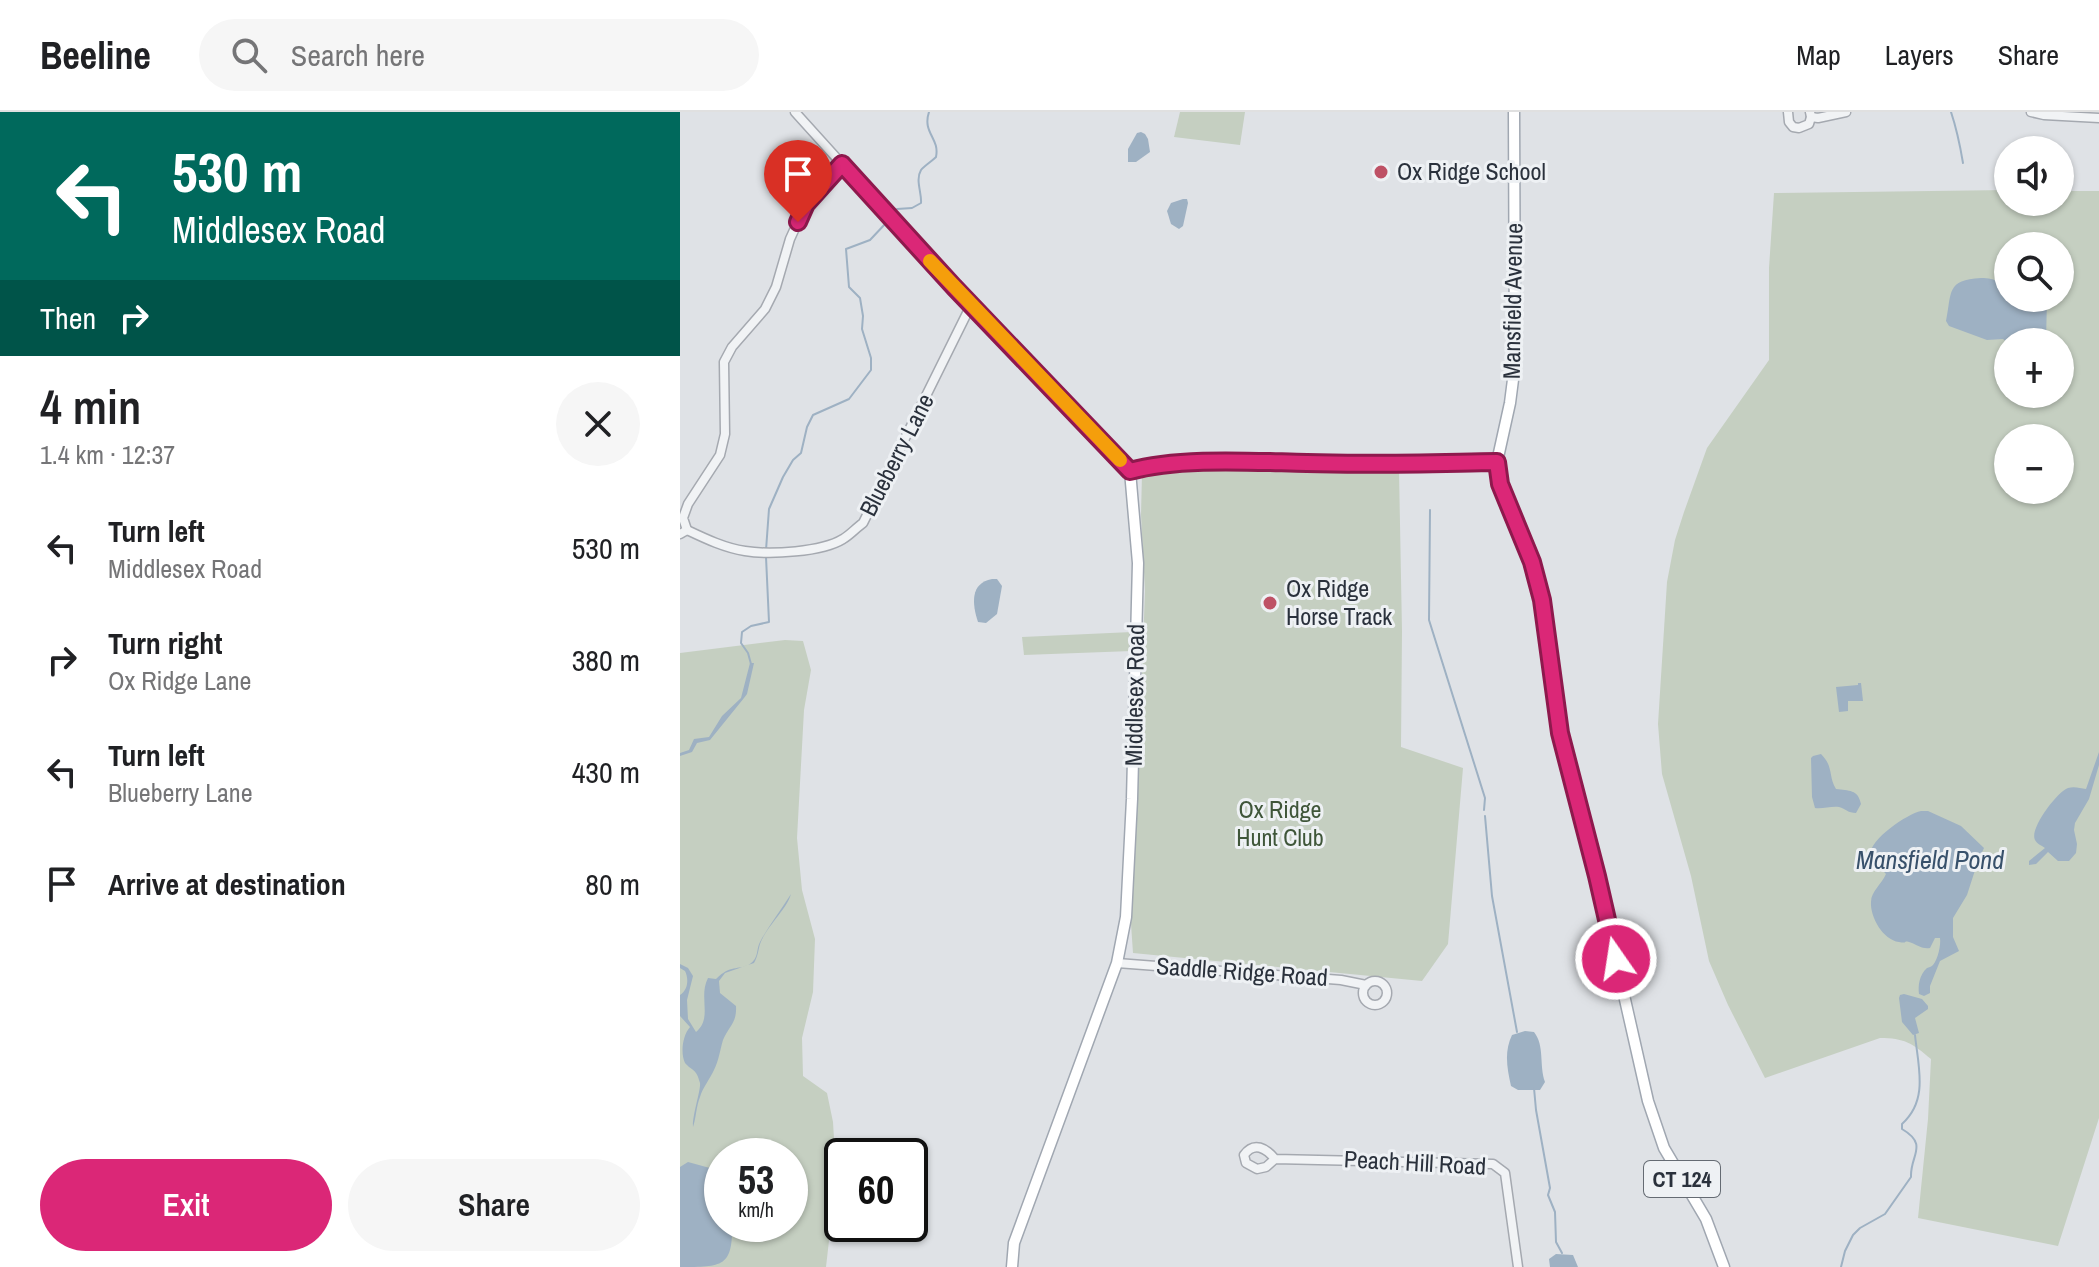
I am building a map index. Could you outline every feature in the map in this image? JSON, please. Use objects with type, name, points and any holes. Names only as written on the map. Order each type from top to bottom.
[{"type":"main road","name":"Mansfield Avenue","points":[[1514,112],[1515,364],[1497,462],[1500,484],[1532,562],[1543,608],[1560,733],[1597,876],[1648,1101],[1664,1148],[1706,1219],[1724,1267]]},
{"type":"main road","points":[[1130,471],[1197,463],[1497,462]]},
{"type":"main road","name":"Middlesex Road","points":[[1012,1267],[1014,1243],[1117,963],[1126,917],[1138,563],[1130,471]]},
{"type":"street","points":[[795,112],[971,305],[1130,471]]},
{"type":"street","points":[[1788,112],[1789,122],[1797,128],[1805,127],[1811,115],[1818,118],[1846,112]]},
{"type":"street","points":[[2031,112],[2099,118]]},
{"type":"street","name":"Blueberry Lane","points":[[842,164],[806,204],[765,309],[732,347],[724,362],[725,434],[720,455],[688,504],[683,518],[684,532],[746,551],[816,548],[842,540],[863,523],[971,305]]},
{"type":"street","name":"Saddle Ridge Road","points":[[1117,963],[1341,980],[1366,985]]},
{"type":"street","name":"Peach Hill Road","points":[[1275,1159],[1493,1164],[1505,1173],[1518,1267]]},
{"type":"green space","points":[[1180,112],[1245,112],[1240,145],[1174,137]]},
{"type":"green space","points":[[1994,190],[1994,216],[2074,216],[2074,191],[2099,191],[2099,1118],[2058,1246],[1918,1218],[1931,1059],[1907,1042],[1880,1038],[1765,1078],[1709,961],[1691,876],[1662,774],[1658,724],[1667,582],[1675,540],[1707,448],[1769,360],[1769,268],[1774,193]]},
{"type":"green space","name":"Ox Ridge Hunt Club","points":[[1205,470],[1399,470],[1401,747],[1463,768],[1448,944],[1422,981],[1133,953],[1131,924],[1145,591],[1142,474]]},
{"type":"green space","points":[[1132,632],[1132,651],[1024,655],[1022,637]]},
{"type":"green space","points":[[785,640],[803,641],[811,670],[804,710],[797,838],[802,890],[815,939],[813,992],[802,1038],[803,1076],[827,1093],[833,1122],[834,1138],[824,1138],[824,1242],[829,1242],[826,1267],[680,1267],[680,653]]},
{"type":"water","points":[[1141,132],[1148,139],[1150,152],[1136,162],[1128,162],[1128,149],[1137,133]]},
{"type":"water","points":[[1187,199],[1188,203],[1183,226],[1179,229],[1171,224],[1167,211],[1171,203]]},
{"type":"water","points":[[1970,279],[1994,280],[1994,312],[2047,312],[2046,328],[1994,328],[1994,340],[1987,340],[1949,326],[1946,321],[1950,295],[1956,285]]},
{"type":"water","points":[[997,579],[1002,586],[997,614],[986,623],[978,622],[974,595],[980,585]]},
{"type":"water","points":[[750,663],[754,663],[744,698],[710,740],[697,743],[692,752],[680,756],[680,753],[689,750],[694,739],[709,737],[722,716],[741,698]]},
{"type":"water","points":[[1861,683],[1863,701],[1848,701],[1848,711],[1839,712],[1836,687]]},
{"type":"water","points":[[2099,752],[2099,765],[2089,799],[2075,823],[2076,853],[2069,861],[2058,861],[2048,852],[2036,864],[2029,865],[2029,861],[2045,848],[2035,840],[2034,835],[2040,820],[2063,791],[2072,787],[2086,789]]},
{"type":"water","points":[[1821,754],[1828,763],[1836,789],[1858,796],[1861,804],[1856,813],[1839,807],[1815,808],[1811,758]]},
{"type":"water","name":"Mansfield Pond","points":[[1921,811],[1928,811],[1961,826],[1984,848],[1967,895],[1953,918],[1953,937],[1959,951],[1940,961],[1930,993],[1924,996],[1919,994],[1920,981],[1924,971],[1936,959],[1940,938],[1935,938],[1930,948],[1925,948],[1893,940],[1883,932],[1875,921],[1871,902],[1886,874],[1870,855],[1882,835]]},
{"type":"water","points":[[791,894],[763,938],[754,963],[746,966],[755,959],[760,942]]},
{"type":"water","points":[[680,964],[688,968],[693,976],[687,1000],[688,1019],[696,1032],[704,1020],[704,992],[708,978],[716,979],[726,971],[744,966],[725,973],[719,981],[720,993],[736,1006],[735,1017],[723,1040],[716,1066],[701,1093],[693,1127],[700,1083],[696,1072],[685,1063],[683,1054],[684,1039],[690,1027],[680,1016],[680,995],[687,981]]},
{"type":"water","points":[[1904,994],[1922,999],[1928,1006],[1915,1018],[1919,1033],[1913,1035],[1902,1022],[1899,998]]},
{"type":"water","points":[[1534,1032],[1540,1043],[1545,1082],[1540,1090],[1518,1090],[1511,1086],[1507,1060],[1509,1041],[1512,1035]]},
{"type":"water","points":[[688,1162],[704,1166],[704,1242],[731,1242],[727,1257],[716,1265],[680,1267],[680,1167]]},
{"type":"water","points":[[1556,1254],[1573,1255],[1578,1267],[1550,1267],[1549,1259]]},
{"type":"waterway","points":[[897,209],[912,208],[921,203],[919,174],[936,157],[937,150],[928,125],[929,112]]},
{"type":"waterway","points":[[1951,112],[1963,163]]},
{"type":"waterway","points":[[766,550],[769,509],[783,477],[801,453],[813,415],[849,399],[871,370],[871,358],[862,329],[860,298],[849,287],[846,249],[870,240],[886,223]]},
{"type":"waterway","points":[[1430,510],[1429,620],[1485,798],[1484,810]]},
{"type":"waterway","points":[[751,664],[741,643],[742,632],[751,626],[769,622],[766,557]]},
{"type":"waterway","points":[[1485,816],[1492,896],[1517,1032]]},
{"type":"waterway","points":[[1841,1267],[1853,1235],[1885,1214],[1911,1177],[1916,1145],[1915,1140],[1902,1129],[1902,1124],[1910,1115],[1919,1093],[1915,1035]]},
{"type":"waterway","points":[[1534,1088],[1550,1188],[1548,1195],[1555,1212],[1556,1242],[1562,1253]]},
{"type":"slow traffic","points":[[930,261],[1120,460]]},
{"type":"place","name":"Ox Ridge School","points":[[1381,172]]},
{"type":"place","name":"Ox Ridge Horse Track","points":[[1270,603]]},
{"type":"route","points":[[798,222],[806,204],[842,164],[954,287],[1130,471],[1197,463],[1497,462],[1500,484],[1532,562],[1542,600],[1560,733],[1616,959]]}]
